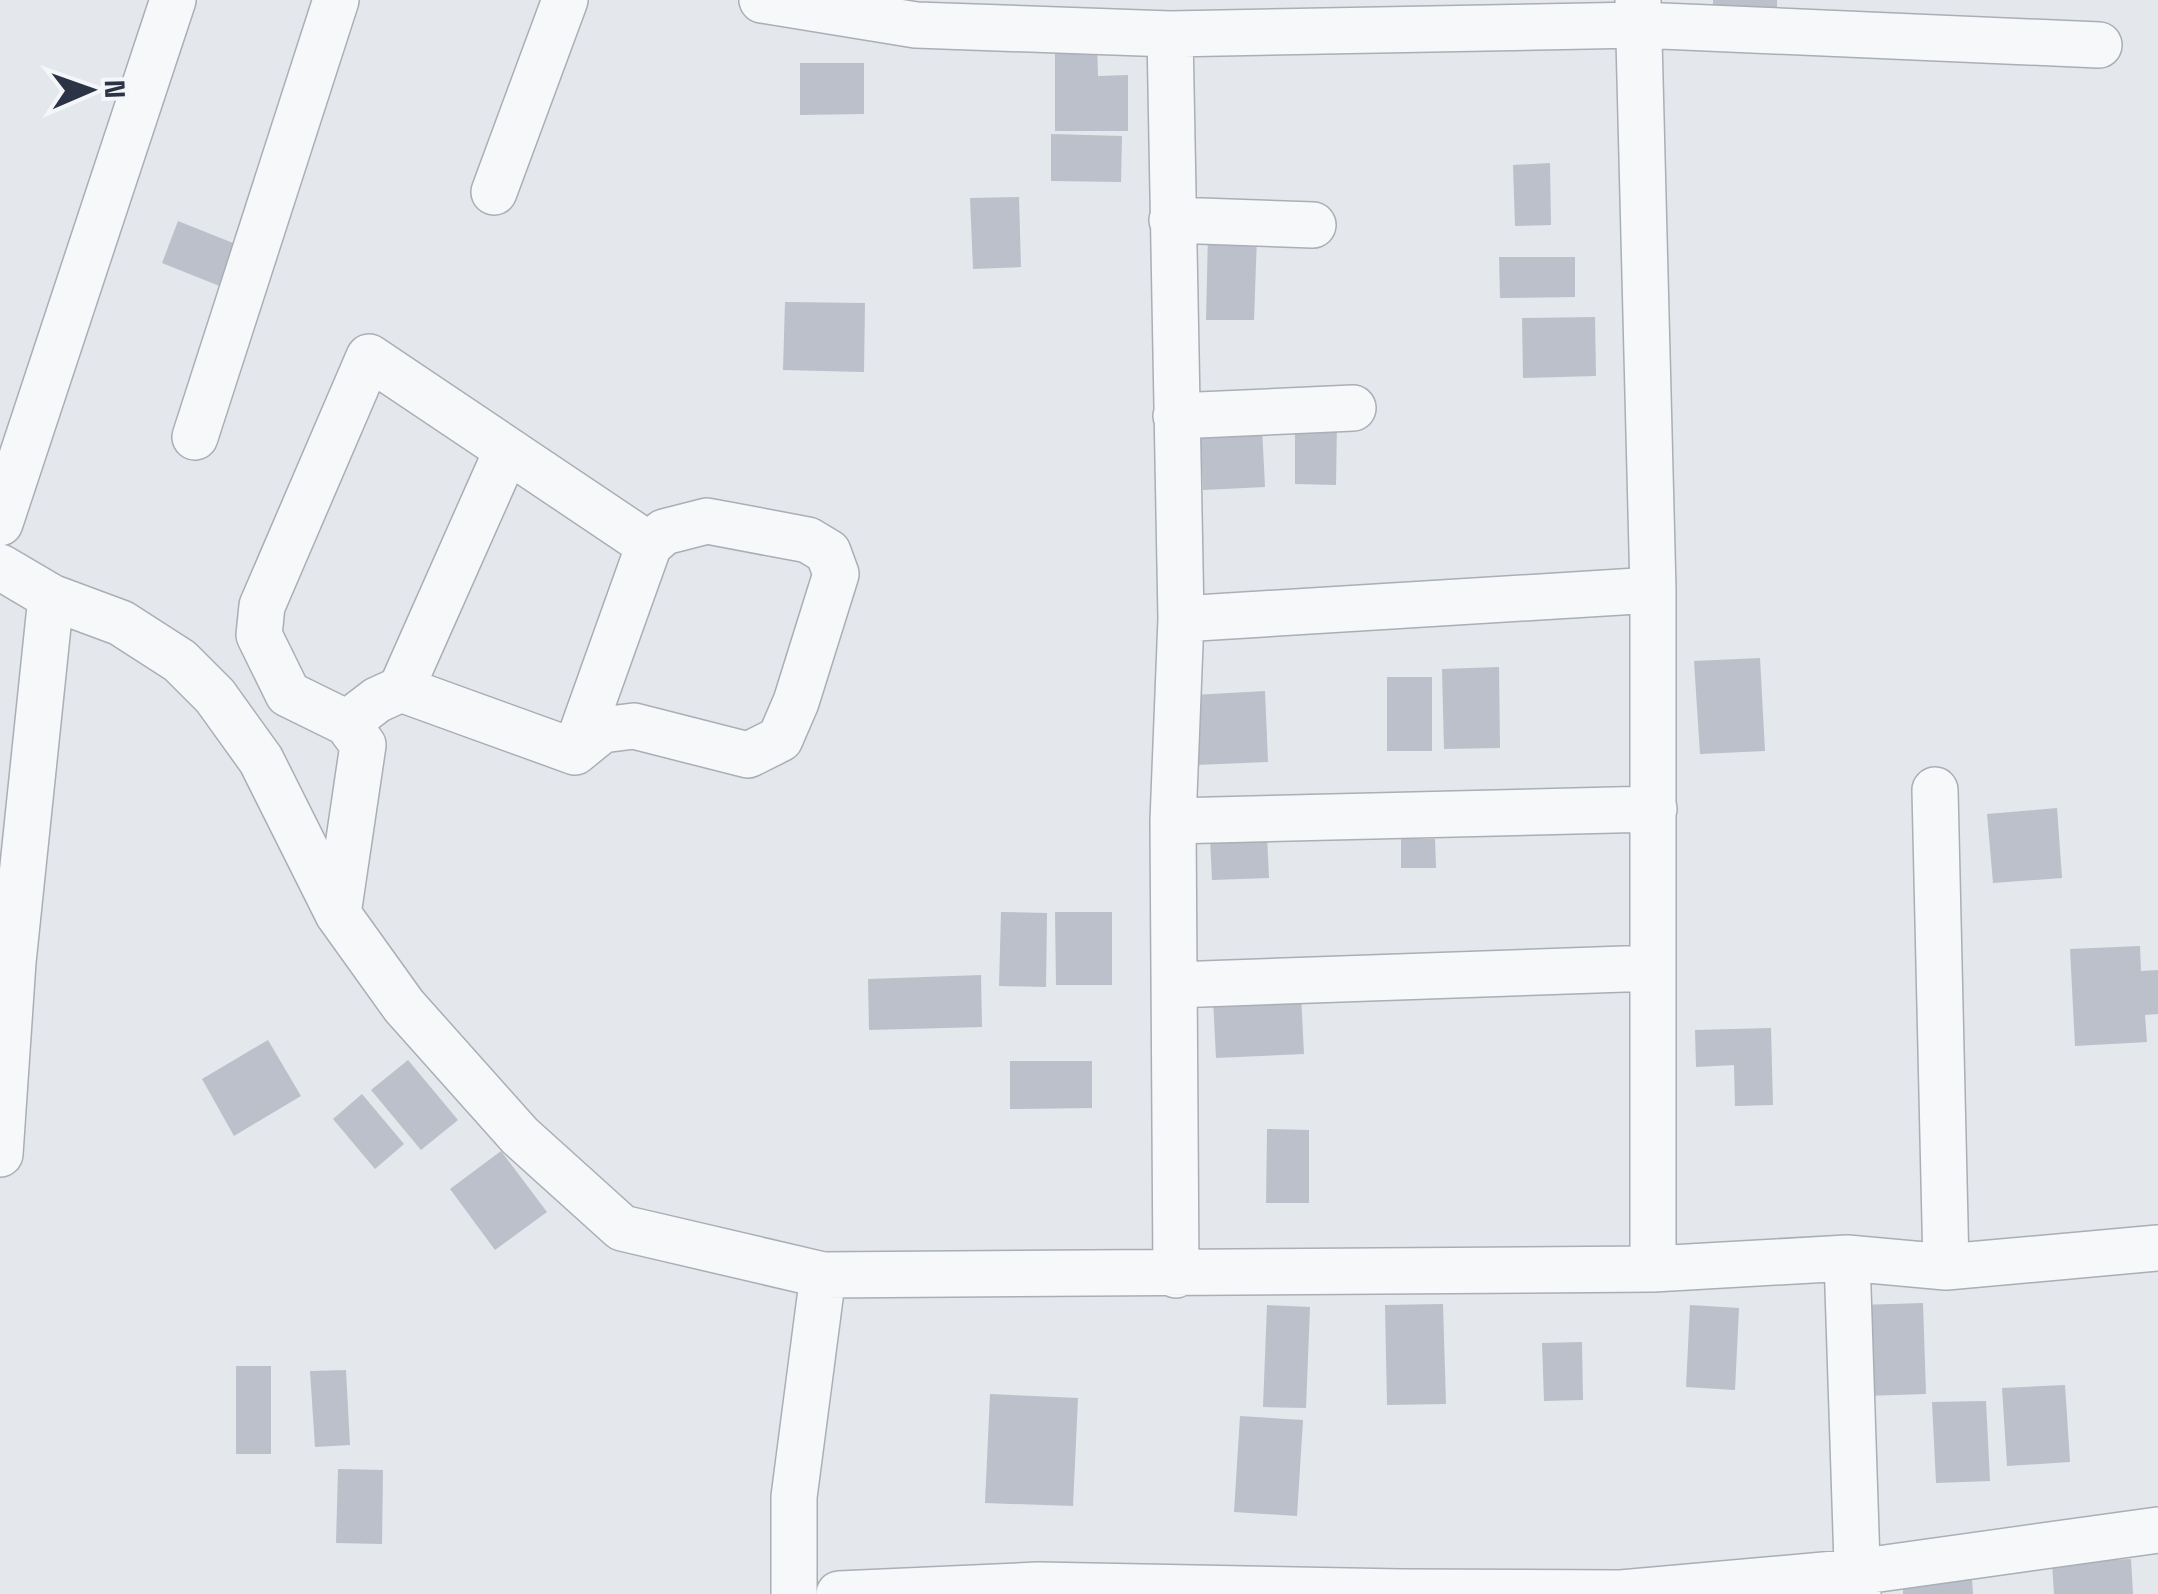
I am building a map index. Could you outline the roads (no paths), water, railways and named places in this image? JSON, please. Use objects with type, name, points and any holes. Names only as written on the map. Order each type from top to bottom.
[{"type":"street","points":[[0,523],[173,0]]},
{"type":"street","points":[[195,436],[336,0]]},
{"type":"street","points":[[494,192],[565,0]]},
{"type":"street","points":[[762,0],[1170,34],[1639,12],[2099,45]]},
{"type":"street","points":[[1639,12],[1653,590],[1653,1270]]},
{"type":"street","points":[[1170,34],[1181,619],[1174,821],[1176,1275]]},
{"type":"street","points":[[1172,220],[1313,225]]},
{"type":"street","points":[[338,914],[363,746],[347,723],[288,694],[259,635],[262,606],[369,358],[649,546]]},
{"type":"street","points":[[1176,416],[1353,408]]},
{"type":"street","points":[[347,723],[376,700],[400,689],[507,450]]},
{"type":"street","points":[[707,521],[808,540],[828,552],[836,574],[796,702],[780,739],[748,755],[634,726],[602,730],[575,752],[649,546],[664,532],[707,521]]},
{"type":"street","points":[[0,566],[51,597],[121,623],[180,662],[215,696],[261,760],[338,914],[404,1006],[520,1136],[622,1228],[823,1274],[1653,1270],[1846,1258],[1946,1267],[2158,1248]]},
{"type":"street","points":[[1181,619],[1653,590]]},
{"type":"street","points":[[0,1154],[6,962],[51,597]]},
{"type":"street","points":[[400,689],[575,752]]},
{"type":"street","points":[[1935,790],[1946,1267]]},
{"type":"street","points":[[1174,821],[1654,809]]},
{"type":"street","points":[[1174,985],[1653,968]]},
{"type":"street","points":[[1846,1258],[1858,1583]]},
{"type":"street","points":[[794,1594],[794,1497],[823,1274]]},
{"type":"street","points":[[840,1594],[1038,1585],[1401,1593],[1621,1593],[1858,1583],[2158,1530]]}]
